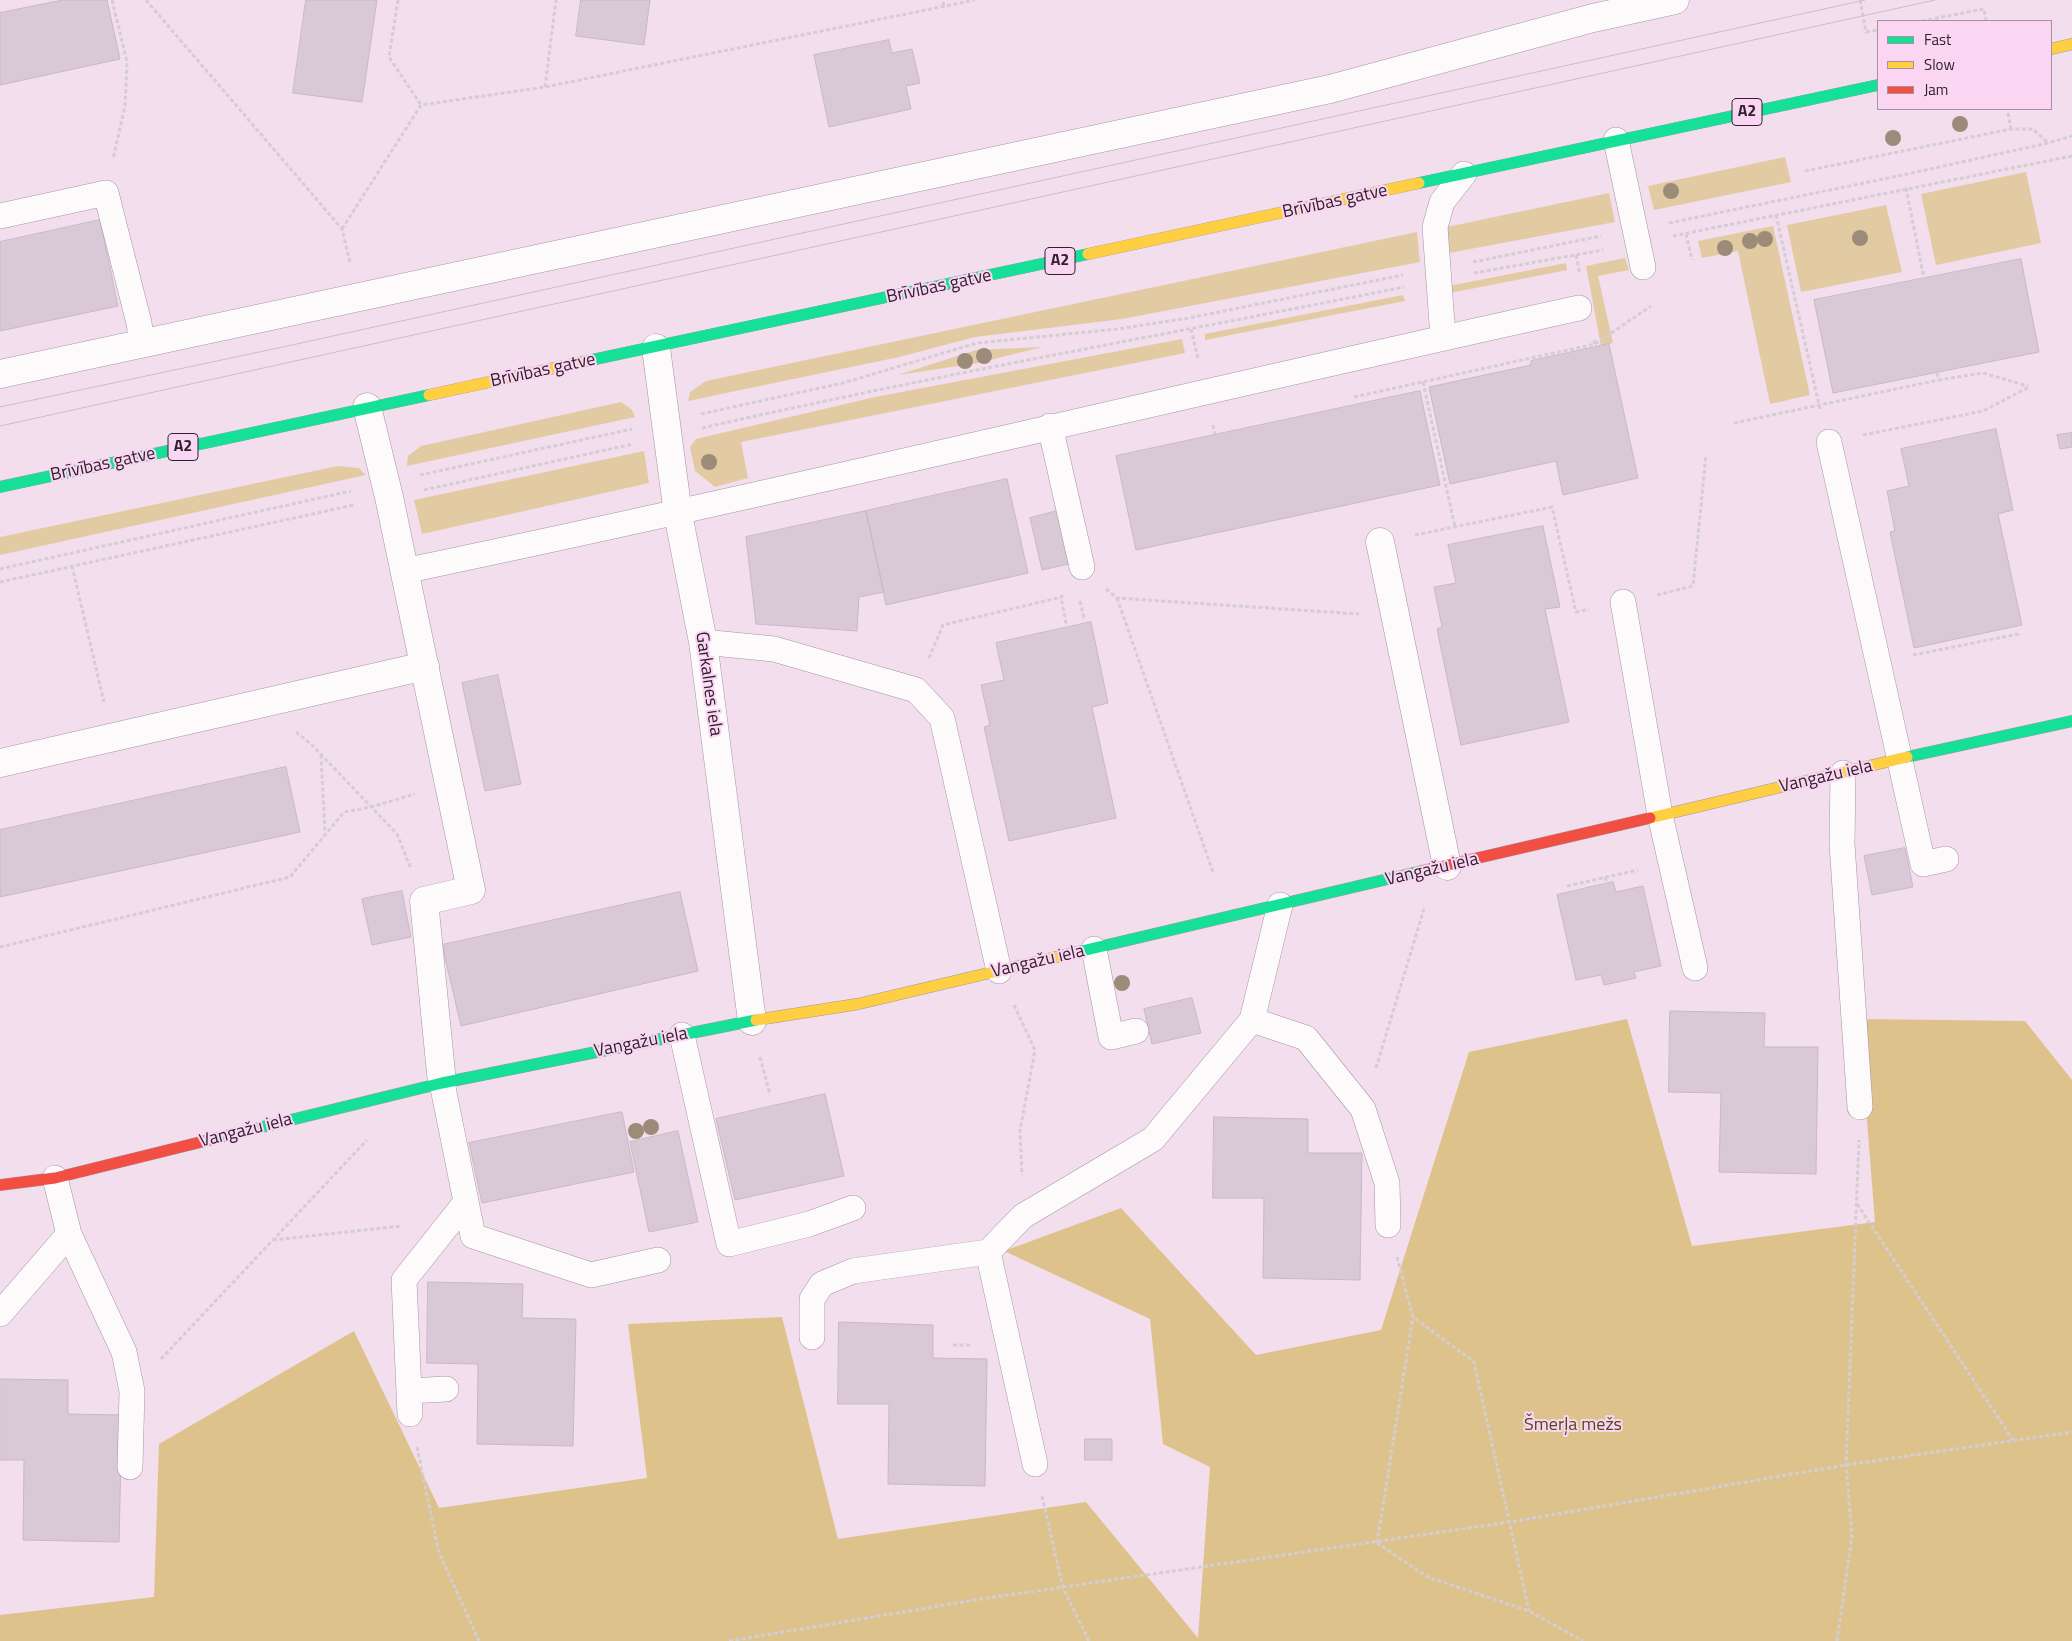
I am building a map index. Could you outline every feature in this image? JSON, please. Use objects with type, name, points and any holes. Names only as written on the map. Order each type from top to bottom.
[{"type":"main road","points":[[2052,49],[2072,44]]},
{"type":"main road","name":"Brīvības gatve","points":[[0,487],[1877,85]]},
{"type":"main road","name":"Vangažu iela","points":[[0,1185],[55,1178],[442,1083],[752,1021],[858,1004],[1899,759],[2072,721]]},
{"type":"street","points":[[0,374],[1330,89],[1593,18],[1675,0]]},
{"type":"street","name":"Garkalnes iela","points":[[656,348],[678,514],[703,642],[752,1021]]},
{"type":"street","points":[[367,407],[389,497],[471,890],[424,902],[442,1083]]},
{"type":"street","points":[[1380,542],[1447,866]]},
{"type":"street","points":[[0,763],[425,666]]},
{"type":"lane","points":[[1616,140],[1643,267]]},
{"type":"lane","points":[[1443,338],[1435,227],[1442,202],[1464,174]]},
{"type":"lane","points":[[0,216],[106,193],[140,323],[142,344]]},
{"type":"lane","points":[[404,571],[678,514],[1050,426],[1579,308]]},
{"type":"lane","points":[[1050,426],[1082,567]]},
{"type":"lane","points":[[1829,442],[1923,864],[1946,859]]},
{"type":"lane","points":[[1623,602],[1660,815],[1695,968]]},
{"type":"lane","points":[[703,642],[774,649],[916,690],[942,718],[999,971]]},
{"type":"lane","points":[[1843,773],[1842,844],[1860,1107]]},
{"type":"lane","points":[[812,1337],[812,1299],[822,1284],[853,1271],[988,1252],[1023,1216],[1153,1139],[1252,1020],[1280,905]]},
{"type":"lane","points":[[1094,949],[1111,1037],[1136,1031]]},
{"type":"lane","points":[[1252,1020],[1306,1038],[1363,1110],[1387,1183],[1388,1225]]},
{"type":"lane","points":[[682,1035],[728,1244],[809,1224],[852,1208]]},
{"type":"lane","points":[[442,1083],[473,1236],[591,1275],[658,1260]]},
{"type":"lane","points":[[55,1178],[69,1234],[124,1352],[132,1391],[130,1467]]},
{"type":"lane","points":[[446,1390],[410,1402],[404,1280],[466,1202]]},
{"type":"lane","points":[[0,1314],[69,1234]]},
{"type":"lane","points":[[988,1252],[1035,1464]]},
{"type":"path","points":[[106,193],[125,106],[127,62],[112,0]]},
{"type":"path","points":[[146,0],[342,229],[351,268]]},
{"type":"path","points":[[398,0],[389,57],[421,105]]},
{"type":"path","points":[[545,87],[556,0]]},
{"type":"path","points":[[943,6],[944,0]]},
{"type":"path","points":[[342,229],[421,105],[545,87],[975,0]]},
{"type":"path","points":[[1860,0],[1866,32],[1877,30]]},
{"type":"path","points":[[1927,20],[1984,9],[1986,20]]},
{"type":"path","points":[[2008,113],[2011,128]]},
{"type":"path","points":[[1805,171],[2011,128],[2032,128],[2048,143]]},
{"type":"path","points":[[842,383],[977,343],[1117,329],[1439,274],[1637,236],[2072,136]]},
{"type":"path","points":[[0,582],[832,399],[1030,358],[1191,330],[1439,274],[1637,236],[1686,234],[1776,214],[2072,156]]},
{"type":"path","points":[[1906,188],[1924,279]]},
{"type":"path","points":[[1734,423],[1819,405],[1939,380],[1983,372],[2029,387],[1983,411],[1829,442],[1819,405],[1776,214]]},
{"type":"path","points":[[1686,234],[1692,260]]},
{"type":"path","points":[[1595,344],[1651,306]]},
{"type":"path","points":[[1415,344],[1455,527]]},
{"type":"path","points":[[1937,372],[1939,380]]},
{"type":"path","points":[[1623,602],[1693,586],[1706,455]]},
{"type":"path","points":[[1380,542],[1552,506],[1576,612]]},
{"type":"path","points":[[72,566],[112,738]]},
{"type":"path","points":[[1082,567],[1117,598],[1213,872]]},
{"type":"path","points":[[1078,594],[1084,618]]},
{"type":"path","points":[[916,690],[943,625],[1070,596]]},
{"type":"path","points":[[1117,598],[1395,616]]},
{"type":"path","points":[[1878,662],[2020,634]]},
{"type":"path","points":[[289,727],[321,755],[397,834],[424,902]]},
{"type":"path","points":[[321,755],[326,835]]},
{"type":"path","points":[[0,947],[290,878],[344,812],[371,807],[449,784]]},
{"type":"path","points":[[1363,1110],[1426,899],[1447,866]]},
{"type":"path","points":[[1568,886],[1631,872]]},
{"type":"path","points":[[1605,878],[1607,884]]},
{"type":"path","points":[[999,971],[1035,1050],[1020,1131],[1023,1216]]},
{"type":"path","points":[[759,1050],[770,1095]]},
{"type":"path","points":[[1837,1641],[1852,1536],[1846,1465],[1860,1107]]},
{"type":"path","points":[[132,1391],[374,1133]]},
{"type":"path","points":[[1857,1203],[2013,1440]]},
{"type":"path","points":[[272,1240],[450,1221]]},
{"type":"path","points":[[1376,1542],[1414,1317],[1388,1225]]},
{"type":"path","points":[[1414,1317],[1474,1362],[1529,1611]]},
{"type":"path","points":[[410,1402],[439,1553],[479,1641]]},
{"type":"path","points":[[729,1641],[1063,1588],[1510,1522],[1846,1465],[2072,1432]]},
{"type":"path","points":[[1035,1464],[1063,1588],[1090,1641]]},
{"type":"path","points":[[1376,1542],[1428,1577],[1529,1611],[1583,1641]]},
{"type":"shaded area","points":[[1785,157],[1791,182],[1654,210],[1648,186]]},
{"type":"shaded area","points":[[2026,172],[2041,243],[1936,265],[1921,194]]},
{"type":"shaded area","points":[[1609,193],[1615,222],[1449,253],[1447,227]]},
{"type":"shaded area","points":[[1886,205],[1902,272],[1801,292],[1787,225]]},
{"type":"shaded area","points":[[1773,226],[1810,395],[1770,404],[1738,251],[1702,258],[1698,241]]},
{"type":"shaded area","points":[[1417,232],[1420,262],[1122,319],[975,337],[899,357],[688,401],[690,392],[706,381]]},
{"type":"shaded area","points":[[1625,258],[1629,270],[1598,276],[1613,343],[1601,346],[1586,266]]},
{"type":"shaded area","points":[[1566,263],[1567,270],[1450,293],[1449,286]]},
{"type":"shaded area","points":[[1403,295],[1405,301],[1205,340],[1205,334]]},
{"type":"shaded area","points":[[1182,339],[1185,353],[741,442],[748,478],[715,487],[695,471],[690,447],[696,439],[875,397]]},
{"type":"shaded area","points":[[1042,347],[978,363],[898,375],[976,350]]},
{"type":"shaded area","points":[[621,402],[632,410],[635,417],[407,466],[408,456],[421,446]]},
{"type":"shaded area","points":[[644,451],[649,483],[422,534],[414,500]]},
{"type":"shaded area","points":[[338,466],[359,468],[366,475],[0,555],[0,537]]},
{"type":"green space","name":"Šmerļa mežs","points":[[1627,1019],[1692,1246],[1875,1222],[1859,1019],[2025,1021],[2072,1080],[2072,1641],[0,1641],[0,1615],[154,1597],[159,1444],[354,1331],[439,1508],[647,1478],[628,1324],[782,1317],[838,1539],[1086,1502],[1198,1638],[1210,1467],[1163,1444],[1150,1319],[1004,1251],[1121,1208],[1256,1355],[1381,1330],[1469,1052]]},
{"type":"building","points":[[63,0],[107,0],[120,59],[0,85],[0,13]]},
{"type":"building","points":[[306,0],[377,0],[362,102],[293,93]]},
{"type":"building","points":[[581,0],[650,0],[644,45],[576,36]]},
{"type":"building","points":[[889,40],[892,53],[912,49],[920,83],[906,86],[911,109],[829,127],[814,55]]},
{"type":"building","points":[[100,220],[118,306],[0,331],[0,242]]},
{"type":"building","points":[[2021,259],[2039,352],[1833,393],[1814,300]]},
{"type":"building","points":[[1609,344],[1638,478],[1563,495],[1556,461],[1450,484],[1429,387],[1531,365],[1531,361]]},
{"type":"building","points":[[1420,391],[1440,485],[1136,550],[1116,456]]},
{"type":"building","points":[[1996,429],[2013,510],[1998,514],[2022,625],[1914,648],[1890,532],[1895,531],[1887,491],[1909,486],[1901,449]]},
{"type":"building","points":[[2072,433],[2072,447],[2060,449],[2057,435]]},
{"type":"building","points":[[1007,479],[1028,573],[886,605],[866,511]]},
{"type":"building","points":[[1061,510],[1073,563],[1042,570],[1030,518]]},
{"type":"building","points":[[866,511],[884,592],[859,597],[857,631],[756,624],[746,537]]},
{"type":"building","points":[[1543,526],[1560,607],[1545,609],[1569,722],[1461,745],[1437,629],[1442,627],[1434,587],[1456,583],[1448,545]]},
{"type":"building","points":[[1091,622],[1108,703],[1092,707],[1116,818],[1009,841],[984,727],[990,725],[981,685],[1004,680],[996,643]]},
{"type":"building","points":[[498,675],[521,784],[485,791],[462,683]]},
{"type":"building","points":[[286,767],[300,832],[0,897],[0,830]]},
{"type":"building","points":[[1905,848],[1913,887],[1872,895],[1864,856]]},
{"type":"building","points":[[1613,882],[1616,892],[1643,886],[1661,966],[1634,972],[1636,978],[1604,985],[1601,975],[1576,980],[1557,895]]},
{"type":"building","points":[[402,891],[411,937],[372,945],[362,899]]},
{"type":"building","points":[[680,892],[698,971],[461,1026],[442,945]]},
{"type":"building","points":[[1192,998],[1201,1033],[1152,1044],[1144,1009]]},
{"type":"building","points":[[1670,1011],[1765,1013],[1764,1047],[1818,1047],[1816,1174],[1719,1172],[1721,1093],[1669,1092]]},
{"type":"building","points":[[825,1094],[844,1176],[735,1200],[716,1119]]},
{"type":"building","points":[[622,1112],[634,1172],[482,1203],[469,1143]]},
{"type":"building","points":[[1214,1117],[1308,1119],[1308,1153],[1362,1153],[1360,1280],[1263,1278],[1264,1198],[1213,1198]]},
{"type":"building","points":[[678,1131],[698,1222],[649,1232],[630,1142]]},
{"type":"building","points":[[428,1282],[523,1284],[522,1318],[576,1319],[573,1446],[477,1444],[478,1364],[427,1363]]},
{"type":"building","points":[[839,1322],[933,1325],[933,1358],[987,1359],[985,1486],[888,1484],[889,1404],[838,1404]]},
{"type":"building","points":[[0,1379],[68,1380],[68,1414],[122,1415],[119,1542],[23,1540],[24,1460],[0,1460]]},
{"type":"building","points":[[1085,1439],[1112,1439],[1112,1460],[1085,1460]]},
{"type":"tram line","points":[[0,407],[292,345],[1865,0]]},
{"type":"tram line","points":[[0,426],[1935,0]]},
{"type":"traffic: fast","points":[[1419,183],[1877,85]]},
{"type":"traffic: fast","points":[[582,362],[1088,254]]},
{"type":"traffic: fast","points":[[0,487],[429,395]]},
{"type":"traffic: fast","points":[[1907,757],[2072,721]]},
{"type":"traffic: fast","points":[[1069,954],[1422,871]]},
{"type":"traffic: fast","points":[[213,1139],[442,1083],[756,1020]]},
{"type":"traffic: slow","points":[[2052,49],[2072,44]]},
{"type":"traffic: slow","points":[[1088,254],[1419,183]]},
{"type":"traffic: slow","points":[[429,395],[582,362]]},
{"type":"traffic: slow","points":[[1650,818],[1907,757]]},
{"type":"traffic: slow","points":[[756,1020],[858,1004],[1069,954]]},
{"type":"traffic: jam","points":[[1422,871],[1650,818]]},
{"type":"traffic: jam","points":[[0,1185],[55,1178],[213,1139]]}]
